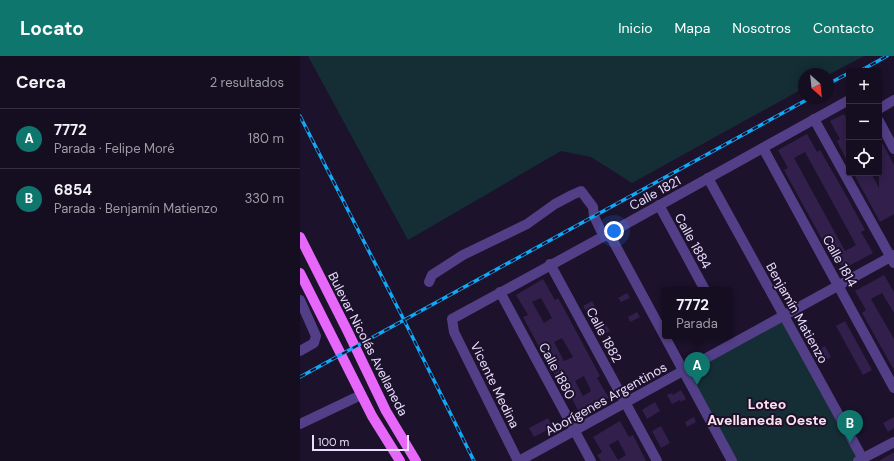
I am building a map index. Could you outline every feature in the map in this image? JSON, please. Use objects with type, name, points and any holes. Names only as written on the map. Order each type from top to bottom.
[{"type":"main road","name":"Bulevar Nicolás Avellaneda","points":[[300,238],[386,411],[416,461]]},
{"type":"main road","points":[[300,273],[372,416],[400,461]]},
{"type":"street","points":[[882,107],[894,100]]},
{"type":"street","name":"Calle 1821","points":[[452,319],[846,102]]},
{"type":"street","points":[[814,119],[893,258]]},
{"type":"street","points":[[882,127],[894,149]]},
{"type":"street","name":"Calle 1814","points":[[763,148],[894,388]]},
{"type":"street","name":"Benjamín Matienzo","points":[[708,178],[862,460]]},
{"type":"street","points":[[429,282],[432,275],[463,255],[527,224],[556,204],[581,192],[593,207],[594,216],[601,231],[612,239],[662,332]]},
{"type":"street","name":"Calle 1884","points":[[659,205],[703,287]]},
{"type":"street","name":"Aborígenes Argentinos","points":[[518,461],[839,285],[893,258]]},
{"type":"street","name":"Calle 1882","points":[[550,264],[657,461]]},
{"type":"street","name":"Calle 1880","points":[[500,292],[591,461]]},
{"type":"street","points":[[300,300],[315,332],[316,339],[309,346],[300,351]]},
{"type":"street","name":"Vicente Medina","points":[[452,319],[454,332],[518,461]]},
{"type":"street","points":[[666,339],[732,461]]},
{"type":"street","points":[[732,339],[734,343]]},
{"type":"street","points":[[300,424],[361,395]]},
{"type":"street","points":[[862,460],[894,442]]},
{"type":"shaded area","points":[[308,56],[864,56],[834,72],[834,68],[798,68],[798,91],[632,183],[591,157],[561,151],[408,240]]},
{"type":"shaded area","points":[[784,315],[858,461],[732,461],[683,371]]},
{"type":"building","points":[[844,114],[846,117],[846,159],[837,141],[840,139],[830,121]]},
{"type":"building","points":[[807,134],[817,152],[820,150],[847,197],[865,230],[861,232],[873,253],[843,269],[831,248],[828,250],[803,205],[784,170],[788,168],[778,150]],"holes":[[[805,152],[856,245],[845,251],[794,158]]]},
{"type":"building","points":[[882,143],[894,165],[894,214],[880,222],[855,176],[873,176],[879,188],[879,176],[882,176]]},
{"type":"building","points":[[884,275],[894,292],[894,313],[882,293],[871,299],[894,339],[894,370],[862,313],[866,310],[855,291]]},
{"type":"building","points":[[543,279],[555,300],[558,298],[562,305],[600,376],[597,378],[609,398],[580,414],[569,393],[566,395],[523,317],[528,315],[516,295]],"holes":[[[541,298],[552,318],[544,323],[532,302]],[[562,338],[573,357],[564,361],[554,342]],[[584,376],[591,391],[583,396],[575,381]]]},
{"type":"building","points":[[627,293],[630,298],[621,302],[618,298]]},
{"type":"building","points":[[592,301],[595,306],[586,311],[583,306]]},
{"type":"building","points":[[637,312],[640,317],[630,322],[628,317]]},
{"type":"building","points":[[603,320],[610,331],[601,336],[594,325]]},
{"type":"building","points":[[845,321],[872,370],[863,375],[836,326]]},
{"type":"building","points":[[825,346],[831,357],[822,362],[816,351]]},
{"type":"building","points":[[681,390],[686,399],[672,404],[667,395],[672,393],[673,395]]},
{"type":"building","points":[[655,402],[660,411],[647,419],[642,410]]},
{"type":"building","points":[[694,417],[696,422],[687,427],[685,422]]},
{"type":"building","points":[[894,417],[894,428],[888,432],[883,423]]},
{"type":"building","points":[[548,418],[553,427],[534,437],[529,428]]},
{"type":"building","points":[[620,421],[629,437],[633,435],[646,461],[601,461],[597,455],[602,452],[593,437]],"holes":[[[618,440],[626,455],[618,460],[609,445]]]},
{"type":"building","points":[[661,426],[670,443],[661,448],[652,431]]},
{"type":"building","points":[[894,452],[894,461],[879,461]]},
{"type":"railway","points":[[865,68],[887,56]]},
{"type":"railway","points":[[834,81],[846,75]]},
{"type":"railway","points":[[300,377],[799,104]]},
{"type":"railway","points":[[300,116],[474,461]]},
{"type":"place","name":"7772","points":[[697,385]]},
{"type":"place","name":"6854","points":[[850,443]]},
{"type":"district","name":"Loteo Avellaneda Oeste","points":[[767,412]]}]
